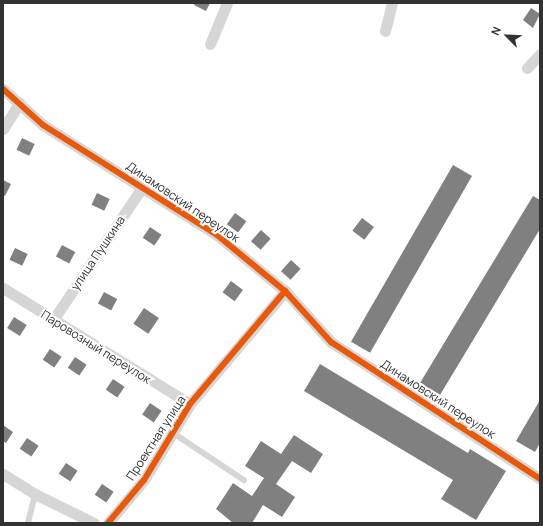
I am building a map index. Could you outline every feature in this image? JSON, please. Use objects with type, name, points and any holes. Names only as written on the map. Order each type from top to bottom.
[{"type":"street","points":[[210,44],[228,3]]},
{"type":"street","points":[[385,31],[392,3]]},
{"type":"street","points":[[527,68],[540,54]]},
{"type":"street","name":"Динамовский переулок","points":[[3,89],[43,125],[143,186],[170,207],[217,235],[285,292],[331,342],[540,478]]},
{"type":"street","points":[[3,129],[18,103]]},
{"type":"street","name":"улица Пушкина","points":[[53,320],[143,186]]},
{"type":"street","name":"Паровозный переулок","points":[[3,288],[190,404]]},
{"type":"street","name":"Проектная улица","points":[[108,523],[144,480],[175,434],[190,404],[285,292]]},
{"type":"street","points":[[3,474],[35,494],[94,523]]},
{"type":"lane","points":[[175,434],[244,480]]},
{"type":"lane","points":[[28,523],[35,494]]},
{"type":"building","points":[[195,3],[210,3],[206,11],[194,5]]},
{"type":"building","points":[[531,8],[540,14],[533,28],[523,20]]},
{"type":"building","points":[[22,138],[35,144],[29,156],[17,150]]},
{"type":"building","points":[[453,165],[472,176],[370,353],[351,342]]},
{"type":"building","points":[[3,180],[11,184],[5,196],[3,195]]},
{"type":"building","points":[[97,193],[110,199],[104,211],[92,205]]},
{"type":"building","points":[[533,196],[540,200],[540,229],[440,395],[420,383]]},
{"type":"building","points":[[235,213],[246,221],[238,233],[227,224]]},
{"type":"building","points":[[362,218],[374,227],[364,240],[352,231]]},
{"type":"building","points":[[150,227],[162,235],[154,246],[143,238]]},
{"type":"building","points":[[261,230],[271,239],[261,250],[251,241]]},
{"type":"building","points":[[62,245],[75,252],[69,264],[56,256]]},
{"type":"building","points":[[15,248],[28,254],[22,266],[10,260]]},
{"type":"building","points":[[291,260],[301,269],[291,280],[281,271]]},
{"type":"building","points":[[231,281],[243,290],[235,301],[223,292]]},
{"type":"building","points":[[104,292],[117,299],[111,311],[98,303]]},
{"type":"building","points":[[144,308],[159,318],[148,334],[133,324]]},
{"type":"building","points":[[14,317],[27,325],[20,336],[7,328]]},
{"type":"building","points":[[50,349],[62,357],[54,368],[43,360]]},
{"type":"building","points":[[75,357],[87,365],[79,376],[68,368]]},
{"type":"building","points":[[320,364],[468,453],[470,449],[506,471],[476,520],[441,499],[453,480],[304,391]]},
{"type":"building","points":[[113,379],[125,387],[117,398],[106,390]]},
{"type":"building","points":[[540,400],[540,443],[535,452],[516,441]]},
{"type":"building","points":[[150,403],[162,411],[154,422],[142,415]]},
{"type":"building","points":[[3,425],[13,432],[6,443],[3,441]]},
{"type":"building","points":[[294,435],[323,454],[311,473],[292,461],[276,484],[295,497],[282,517],[263,505],[252,523],[233,523],[216,509],[233,483],[252,496],[264,478],[245,466],[261,441],[281,454]]},
{"type":"building","points":[[27,438],[39,446],[31,457],[20,449]]},
{"type":"building","points":[[66,463],[78,471],[70,482],[59,474]]},
{"type":"building","points":[[102,484],[114,492],[106,503],[95,495]]},
{"type":"cycle path","points":[[3,89],[43,125],[217,235],[285,291],[331,342],[540,479]]},
{"type":"cycle path","points":[[108,523],[144,480],[190,404],[285,291]]}]
